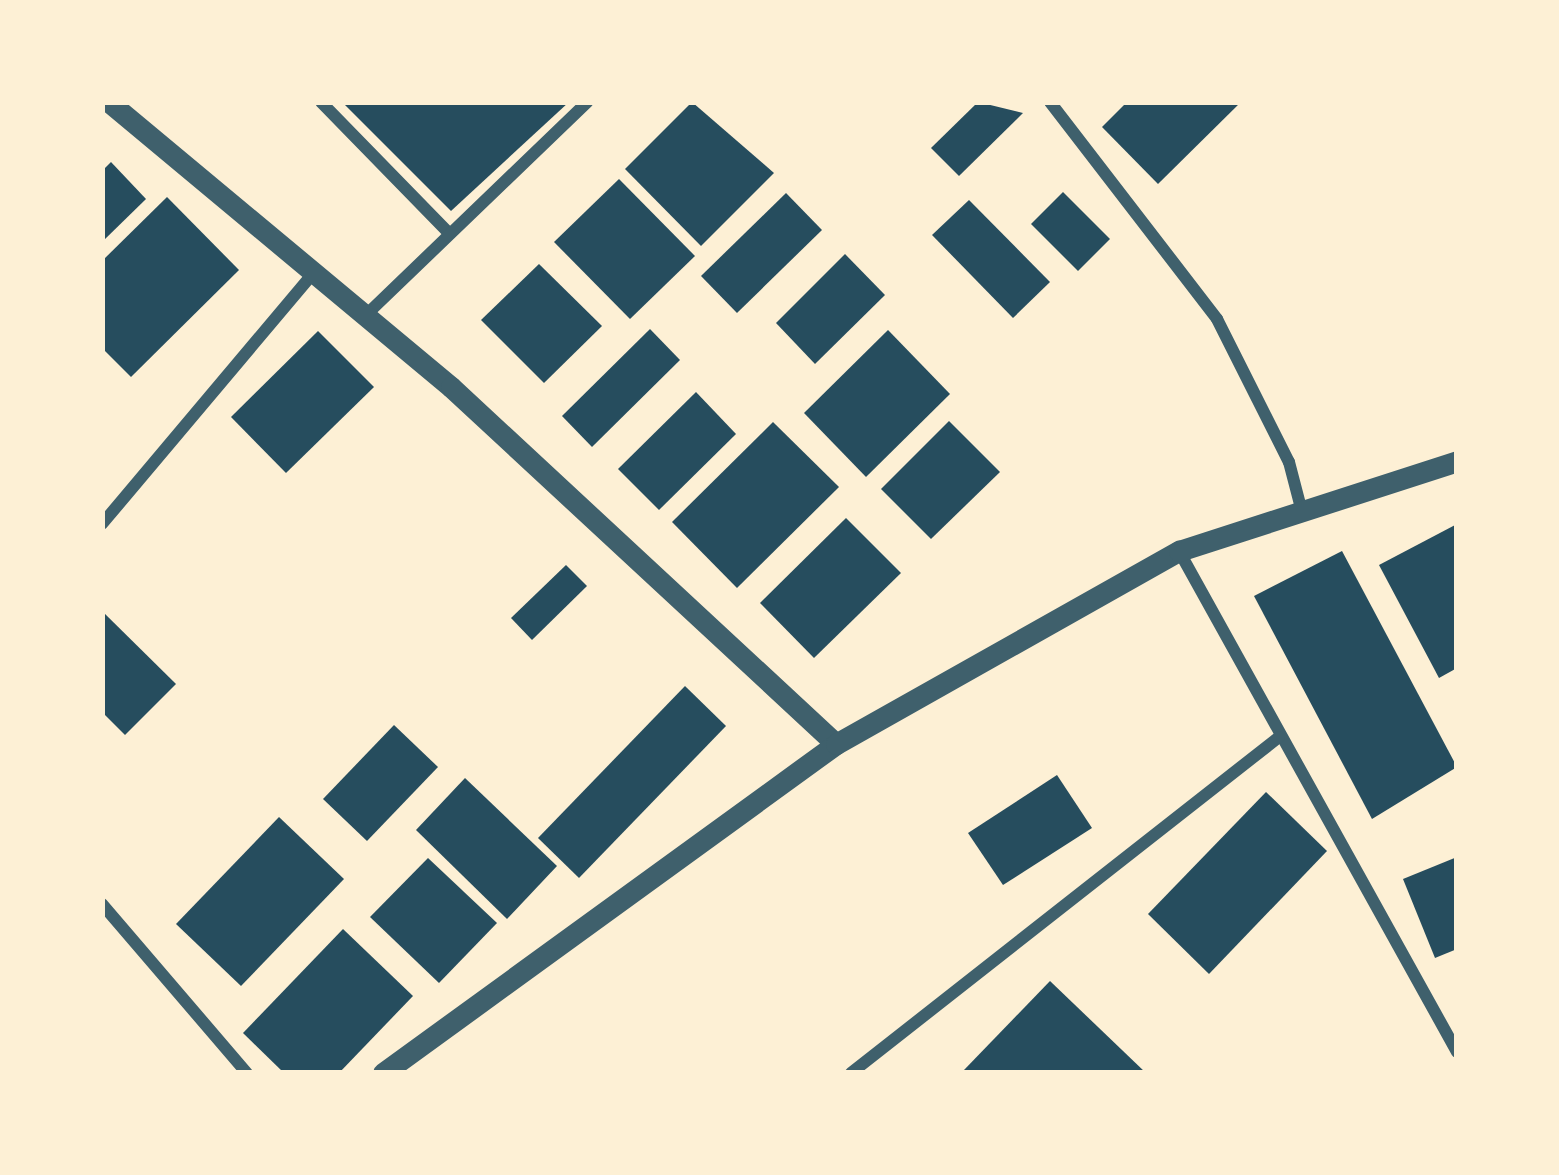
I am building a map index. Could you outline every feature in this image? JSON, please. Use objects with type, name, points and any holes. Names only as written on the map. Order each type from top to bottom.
[{"type":"street","points":[[110,102],[366,316],[836,744]]},
{"type":"street","points":[[321,102],[449,233]]},
{"type":"street","points":[[366,316],[587,102]]},
{"type":"street","points":[[1050,102],[1217,319],[1289,462],[1302,512]]},
{"type":"street","points":[[102,524],[314,272]]},
{"type":"street","points":[[383,1073],[836,744],[1179,551],[1457,461]]},
{"type":"street","points":[[1179,551],[1457,1052]]},
{"type":"street","points":[[851,1073],[1279,737]]},
{"type":"street","points":[[102,904],[247,1073]]},
{"type":"building","points":[[342,102],[569,102],[451,211]]},
{"type":"building","points":[[692,102],[774,173],[701,246],[625,169]]},
{"type":"building","points":[[978,102],[1023,113],[959,176],[931,148]]},
{"type":"building","points":[[1127,102],[1241,102],[1158,184],[1102,127]]},
{"type":"building","points":[[111,162],[146,199],[102,242],[102,171]]},
{"type":"building","points":[[619,179],[695,256],[630,319],[554,242]]},
{"type":"building","points":[[1063,192],[1110,239],[1078,271],[1031,224]]},
{"type":"building","points":[[786,193],[822,230],[737,313],[701,276]]},
{"type":"building","points":[[167,197],[239,270],[131,377],[102,348],[102,261]]},
{"type":"building","points":[[969,200],[1050,282],[1013,318],[932,235]]},
{"type":"building","points":[[845,254],[885,295],[815,364],[776,323]]},
{"type":"building","points":[[539,264],[602,326],[544,383],[481,320]]},
{"type":"building","points":[[650,329],[680,360],[592,447],[562,416]]},
{"type":"building","points":[[888,330],[950,394],[866,477],[804,413]]},
{"type":"building","points":[[318,331],[374,387],[286,473],[231,417]]},
{"type":"building","points":[[696,392],[736,434],[659,510],[618,469]]},
{"type":"building","points":[[949,421],[1000,472],[931,539],[881,489]]},
{"type":"building","points":[[773,422],[839,487],[737,588],[672,522]]},
{"type":"building","points":[[846,518],[901,573],[814,658],[760,603]]},
{"type":"building","points":[[1457,524],[1457,668],[1439,678],[1379,565]]},
{"type":"building","points":[[1342,551],[1457,767],[1372,819],[1254,596]]},
{"type":"building","points":[[566,565],[587,586],[532,640],[511,618]]},
{"type":"building","points":[[102,611],[176,684],[125,735],[102,712]]},
{"type":"building","points":[[685,686],[726,726],[579,878],[538,838]]},
{"type":"building","points":[[394,725],[438,767],[367,841],[323,799]]},
{"type":"building","points":[[1057,775],[1092,828],[1003,885],[968,833]]},
{"type":"building","points":[[465,778],[557,866],[507,919],[416,830]]},
{"type":"building","points":[[1266,792],[1327,851],[1209,974],[1148,914]]},
{"type":"building","points":[[279,817],[344,879],[241,986],[176,924]]},
{"type":"building","points":[[1457,857],[1457,949],[1435,958],[1403,879]]},
{"type":"building","points":[[428,858],[497,923],[439,983],[370,917]]},
{"type":"building","points":[[343,929],[413,996],[339,1073],[284,1073],[243,1033]]},
{"type":"building","points":[[1050,981],[1146,1073],[964,1070]]}]
